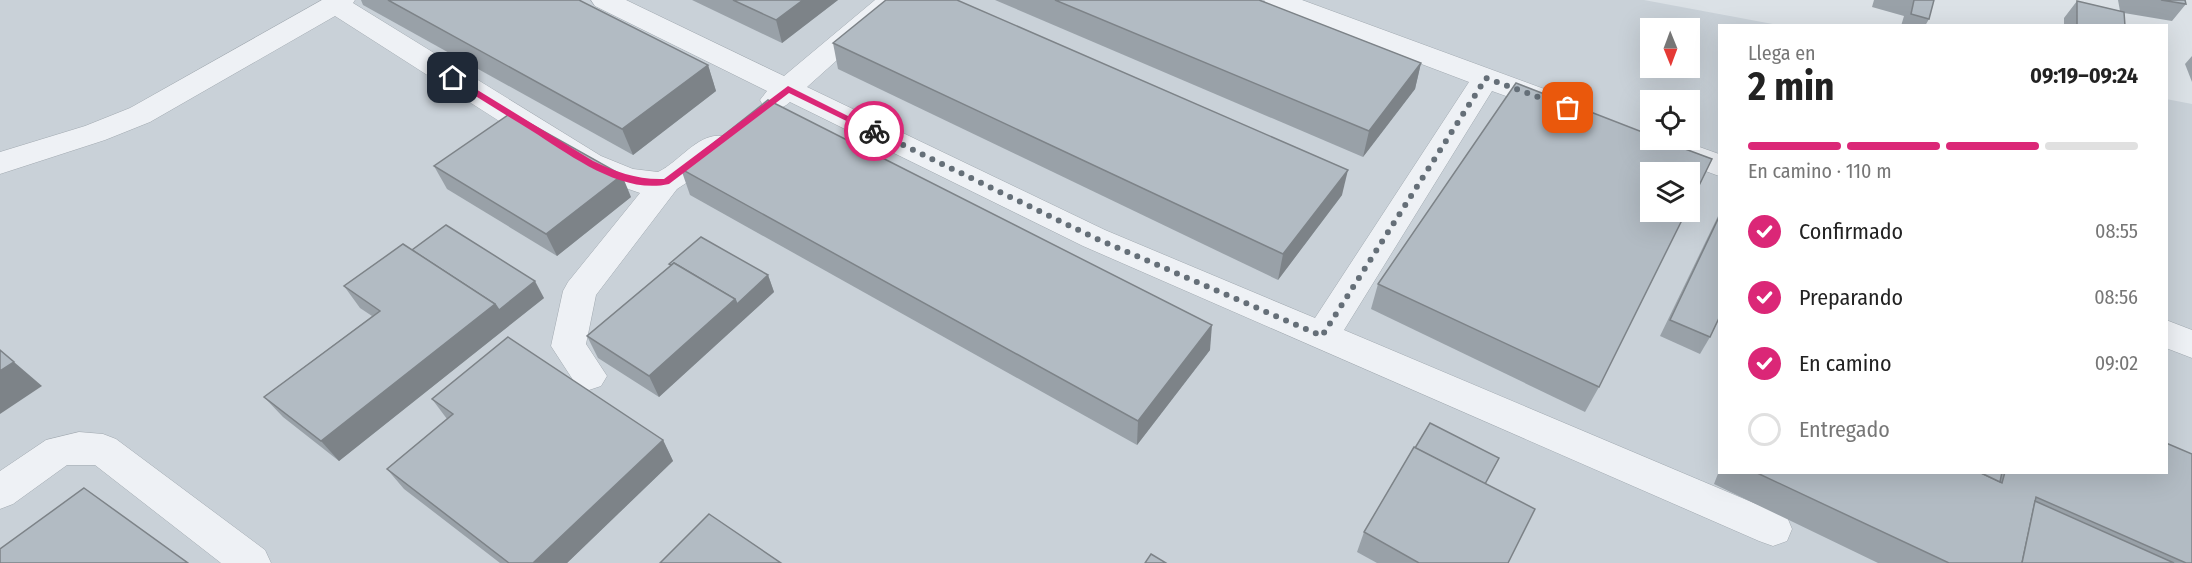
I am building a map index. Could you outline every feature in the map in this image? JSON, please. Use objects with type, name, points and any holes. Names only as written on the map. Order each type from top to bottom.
[{"type":"lane","points":[[604,0],[1095,238],[1773,529]]},
{"type":"lane","points":[[589,376],[568,346],[580,291],[666,182],[788,89],[891,0]]},
{"type":"lane","points":[[1277,0],[1584,114]]},
{"type":"lane","points":[[0,164],[95,133],[140,115],[338,2],[590,164],[615,175],[649,183],[666,182]]},
{"type":"lane","points":[[1322,336],[1486,78]]},
{"type":"lane","points":[[1680,150],[1718,165]]},
{"type":"lane","points":[[2168,335],[2192,344]]},
{"type":"lane","points":[[0,492],[59,452],[79,448],[103,450],[251,563]]},
{"type":"shaded area","points":[[0,0],[1644,0],[1773,24],[1718,24],[1718,474],[2168,474],[2168,99],[2192,104],[2192,563],[0,563]]},
{"type":"building","points":[[388,0],[579,0],[708,65],[622,129]]},
{"type":"building","points":[[733,0],[803,0],[776,20]]},
{"type":"building","points":[[886,0],[957,0],[1348,170],[1283,254],[833,43]]},
{"type":"building","points":[[1055,0],[1259,0],[1421,63],[1369,131]]},
{"type":"building","points":[[1914,0],[1934,0],[1929,19],[1911,14]]},
{"type":"building","points":[[2161,0],[2185,0],[2186,4]]},
{"type":"building","points":[[2077,1],[2124,12],[2125,24],[2077,24]]},
{"type":"building","points":[[1516,83],[1640,131],[1640,150],[1688,150],[1712,159],[1700,184],[1700,162],[1640,162],[1640,222],[1681,222],[1599,387],[1378,284]]},
{"type":"building","points":[[768,100],[1212,325],[1138,421],[681,169]]},
{"type":"building","points":[[511,113],[622,175],[546,234],[434,166]]},
{"type":"building","points":[[1718,219],[1718,320],[1710,337],[1670,320]]},
{"type":"building","points":[[446,225],[535,281],[499,310],[495,304],[412,250]]},
{"type":"building","points":[[701,237],[768,275],[737,304],[735,299],[674,263],[669,264]]},
{"type":"building","points":[[403,244],[495,304],[321,441],[264,397],[380,311],[344,286]]},
{"type":"building","points":[[674,263],[735,299],[649,376],[587,336]]},
{"type":"building","points":[[508,337],[663,440],[533,563],[509,563],[387,469],[453,414],[432,399]]},
{"type":"building","points":[[0,350],[14,362],[0,371]]},
{"type":"building","points":[[1430,423],[1499,458],[1485,484],[1415,448]]},
{"type":"building","points":[[2168,444],[2192,454],[2192,563],[2186,563],[2036,497],[2022,563],[1949,563],[1759,474],[1983,474],[2002,483],[2004,474],[2168,474]]},
{"type":"building","points":[[1414,447],[1535,509],[1508,563],[1419,563],[1364,532]]},
{"type":"building","points":[[1983,474],[2002,474],[2000,482]]},
{"type":"building","points":[[84,488],[188,563],[0,563],[0,549]]},
{"type":"building","points":[[2035,501],[2174,563],[2022,563]]},
{"type":"building","points":[[709,514],[781,563],[660,563]]},
{"type":"building","points":[[1151,554],[1166,563],[1145,563]]},
{"type":"way so far","points":[[874,131],[1095,238],[1322,336],[1486,78],[1568,108]]},
{"type":"route","points":[[453,78],[590,164],[615,175],[649,183],[666,182],[788,89],[874,131]]}]
